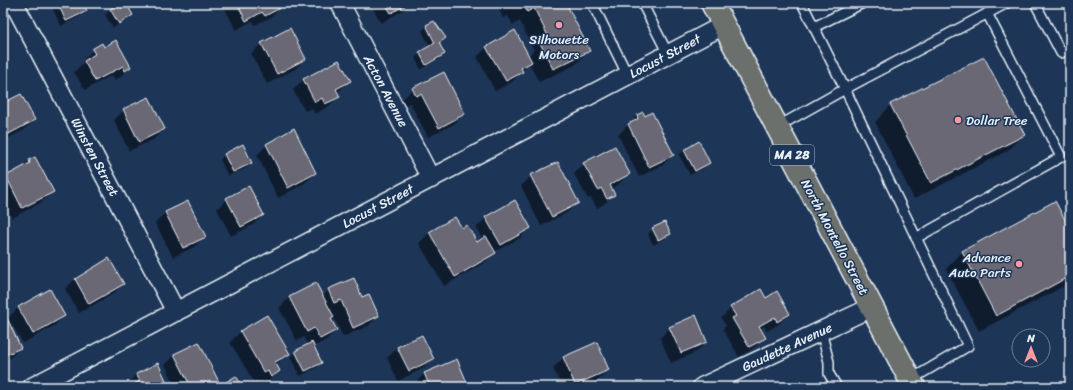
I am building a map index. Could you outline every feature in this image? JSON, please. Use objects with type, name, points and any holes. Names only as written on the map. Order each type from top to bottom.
[{"type":"main road","name":"North Montello Street","points":[[712,3],[912,383]]},
{"type":"street","name":"Winsten Street","points":[[14,3],[176,312]]},
{"type":"street","name":"Acton Avenue","points":[[340,3],[431,178]]},
{"type":"street","name":"Locust Street","points":[[32,387],[724,25]]},
{"type":"street","name":"Gaudette Avenue","points":[[702,387],[872,307]]},
{"type":"lane","points":[[592,3],[628,76]]},
{"type":"lane","points":[[642,3],[668,54]]},
{"type":"lane","points":[[802,3],[845,89],[968,346],[912,383]]},
{"type":"lane","points":[[814,27],[863,3]]},
{"type":"lane","points":[[777,127],[1007,3]]},
{"type":"lane","points":[[1035,3],[1061,53],[1070,49]]},
{"type":"lane","points":[[916,238],[1061,157],[986,13]]},
{"type":"lane","points":[[821,331],[829,362],[829,374],[836,387]]},
{"type":"building","points":[[83,3],[87,11],[66,21],[58,4]]},
{"type":"building","points":[[119,3],[126,3],[133,15],[119,24],[110,9]]},
{"type":"building","points":[[237,3],[280,3],[282,7],[265,16],[262,12],[246,21]]},
{"type":"building","points":[[385,3],[410,3],[391,13]]},
{"type":"building","name":"Silhouette Motors","points":[[523,3],[566,3],[590,51],[553,69],[540,43],[549,38],[534,8],[527,12]]},
{"type":"building","points":[[434,21],[446,38],[439,43],[445,54],[426,65],[419,52],[435,43],[426,25]]},
{"type":"building","points":[[290,28],[306,59],[277,74],[261,43]]},
{"type":"building","points":[[515,30],[532,62],[521,68],[523,72],[506,81],[486,47]]},
{"type":"building","points":[[116,40],[131,67],[125,71],[123,66],[95,81],[84,61],[95,54],[92,49],[102,43],[104,47]]},
{"type":"building","name":"Dollar Tree","points":[[984,57],[1025,135],[931,183],[890,104]]},
{"type":"building","points":[[339,60],[351,81],[336,89],[340,97],[325,104],[322,98],[315,102],[303,79]]},
{"type":"building","points":[[444,72],[465,114],[439,128],[421,94],[416,96],[412,88]]},
{"type":"building","points":[[21,94],[35,120],[3,137],[3,103]]},
{"type":"building","points":[[149,97],[165,129],[139,142],[123,109]]},
{"type":"building","points":[[643,112],[645,116],[652,112],[674,155],[649,167],[628,124],[638,119],[637,115]]},
{"type":"building","points":[[294,128],[316,173],[288,188],[266,144]]},
{"type":"building","points":[[699,141],[710,163],[695,171],[684,150]]},
{"type":"building","points":[[243,144],[252,163],[233,172],[224,154]]},
{"type":"building","points":[[615,146],[630,174],[610,185],[615,195],[607,199],[601,188],[598,190],[583,163]]},
{"type":"building","points":[[35,157],[54,192],[22,208],[6,176],[30,163],[29,160]]},
{"type":"building","points":[[558,162],[579,203],[552,217],[530,175]]},
{"type":"building","points":[[249,186],[264,215],[241,227],[226,198]]},
{"type":"building","points":[[515,200],[531,228],[501,245],[485,217]]},
{"type":"building","points":[[188,201],[206,237],[183,248],[165,212]]},
{"type":"building","name":"Advance Auto Parts","points":[[1055,201],[1070,229],[1070,276],[996,316],[962,251]]},
{"type":"building","points":[[455,217],[462,228],[467,225],[477,242],[486,236],[496,253],[455,277],[429,232]]},
{"type":"building","points":[[665,222],[671,234],[658,240],[652,228]]},
{"type":"building","points":[[109,258],[124,284],[89,304],[75,279]]},
{"type":"building","points":[[354,278],[362,297],[369,294],[379,316],[353,328],[341,300],[334,303],[328,289]]},
{"type":"building","points":[[316,283],[334,317],[331,319],[337,330],[320,339],[314,328],[307,332],[289,297]]},
{"type":"building","points":[[50,289],[65,316],[33,334],[18,307]]},
{"type":"building","points":[[761,289],[766,298],[777,291],[790,314],[777,322],[775,317],[759,326],[766,338],[749,347],[732,318],[736,316],[730,307]]},
{"type":"building","points":[[5,314],[21,348],[3,356],[3,315]]},
{"type":"building","points":[[267,315],[290,354],[275,362],[280,371],[271,377],[268,371],[264,373],[240,331]]},
{"type":"building","points":[[696,315],[707,342],[681,353],[669,327]]},
{"type":"building","points":[[422,335],[434,359],[409,371],[397,347]]},
{"type":"building","points":[[199,342],[219,382],[209,387],[191,387],[174,354]]},
{"type":"building","points":[[312,342],[322,363],[305,371],[295,351]]},
{"type":"building","points":[[597,342],[609,370],[575,385],[563,357]]},
{"type":"building","points":[[457,359],[469,387],[430,387],[424,373]]},
{"type":"building","points":[[158,363],[169,387],[128,387],[140,381],[136,374]]},
{"type":"building","points":[[236,376],[243,387],[226,387],[224,383]]},
{"type":"place","name":"Silhouette Motors","points":[[559,25]]},
{"type":"place","name":"Dollar Tree","points":[[958,120]]},
{"type":"place","name":"Advance Auto Parts","points":[[1019,264]]}]
